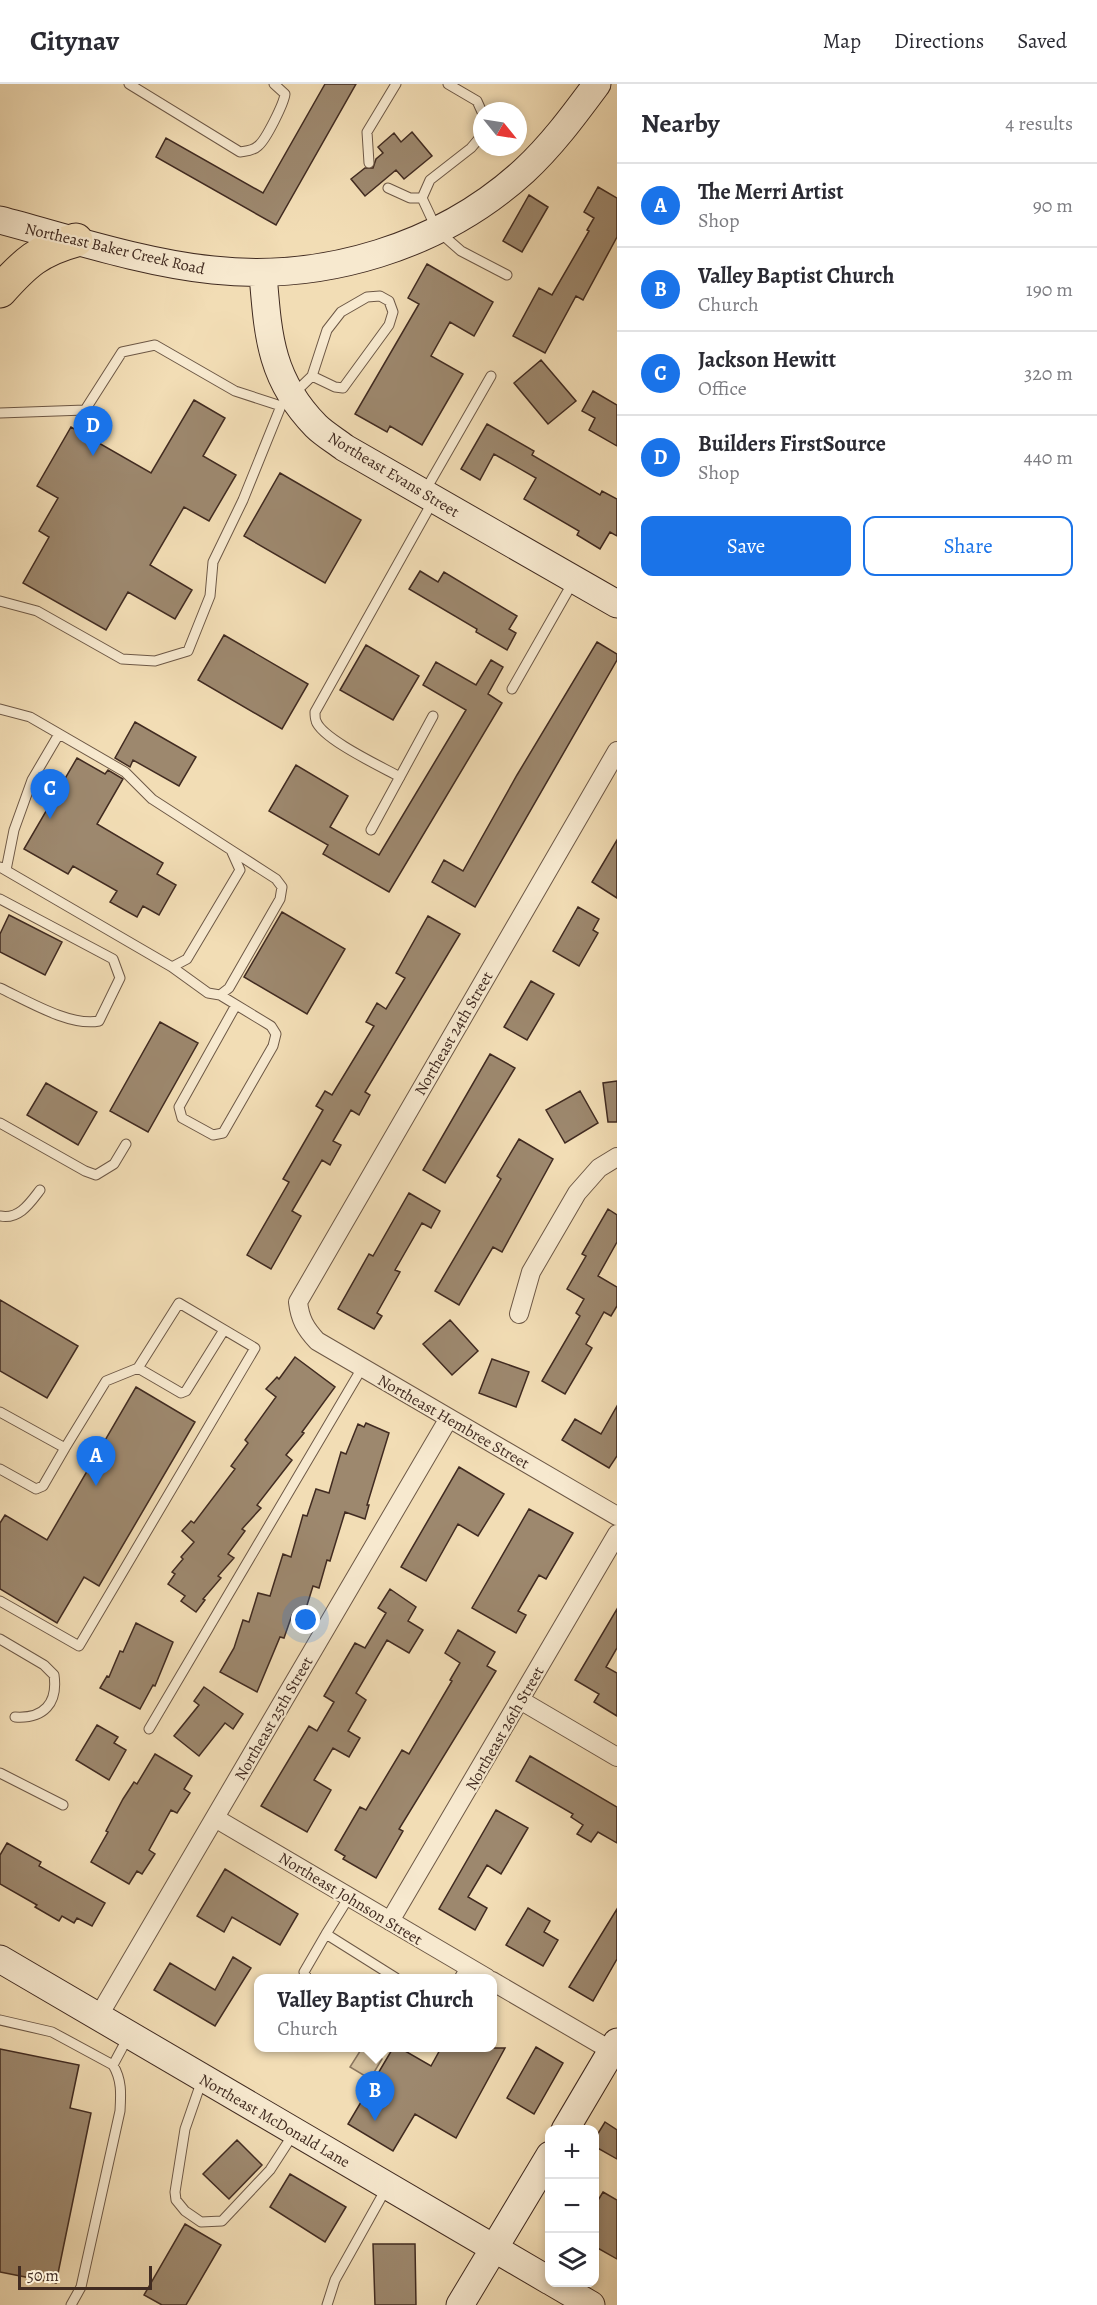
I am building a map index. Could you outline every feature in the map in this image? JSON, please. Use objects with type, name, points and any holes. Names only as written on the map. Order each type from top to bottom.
[{"type":"highway","points":[[0,291],[21,267],[52,247],[76,240]]},
{"type":"street","name":"Northeast Baker Creek Road","points":[[0,220],[76,240],[212,270],[263,274],[324,267],[355,260],[398,248],[436,230],[487,200],[523,172],[555,140],[597,84]]},
{"type":"street","name":"Northeast Evans Street","points":[[263,274],[270,341],[287,401],[345,448],[617,604]]},
{"type":"street","name":"Northeast 24th Street","points":[[300,1317],[298,1302],[303,1291],[617,751]]},
{"type":"street","points":[[519,1314],[531,1272],[577,1193],[599,1168],[617,1157]]},
{"type":"street","name":"Northeast Hembree Street","points":[[300,1317],[305,1329],[316,1341],[617,1516]]},
{"type":"street","name":"Northeast 25th Street","points":[[98,2017],[449,1418]]},
{"type":"street","name":"Northeast 26th Street","points":[[390,1921],[617,1534]]},
{"type":"street","points":[[520,1700],[617,1757]]},
{"type":"street","name":"Northeast Johnson Street","points":[[215,1818],[390,1921],[462,1972]]},
{"type":"street","name":"Northeast McDonald Lane","points":[[0,1959],[545,2279]]},
{"type":"street","points":[[497,1984],[614,2047],[568,2125]]},
{"type":"street","points":[[460,2305],[545,2162]]},
{"type":"street","name":"Northeast McDonald Lane","points":[[560,2287],[591,2305]]},
{"type":"lane","points":[[129,84],[240,152],[259,146],[284,103],[285,94],[274,84]]},
{"type":"lane","points":[[369,163],[367,132],[396,84]]},
{"type":"lane","points":[[448,84],[478,102]]},
{"type":"lane","points":[[473,146],[429,180],[422,198],[436,230],[461,251],[507,275]]},
{"type":"lane","points":[[388,188],[410,198],[422,198]]},
{"type":"lane","points":[[0,601],[37,611],[122,659],[155,661],[188,651],[210,596],[213,562],[287,401],[312,376],[327,330],[340,312],[367,297],[380,296],[389,301],[393,312],[389,326],[343,388],[335,387],[312,376]]},
{"type":"lane","points":[[0,412],[85,410],[122,352],[155,345],[235,391],[287,401]]},
{"type":"lane","points":[[400,777],[339,743],[322,730],[315,721],[315,712],[491,376]]},
{"type":"lane","points":[[512,689],[574,580]]},
{"type":"lane","points":[[0,709],[30,717],[125,772],[152,799],[276,879],[282,887],[280,899],[229,988],[220,995]]},
{"type":"lane","points":[[371,830],[433,716]]},
{"type":"lane","points":[[59,734],[32,780],[3,868],[172,968],[208,993],[220,995],[271,1026],[276,1034],[273,1046],[223,1133],[213,1135],[182,1118],[179,1107],[236,1005]]},
{"type":"lane","points":[[172,968],[187,959],[240,870],[231,850]]},
{"type":"lane","points":[[0,899],[113,959],[120,978],[99,1021],[88,1023],[66,1017],[0,988]]},
{"type":"lane","points":[[0,1123],[96,1175],[114,1164],[126,1144]]},
{"type":"lane","points":[[0,1216],[14,1216],[23,1210],[40,1190]]},
{"type":"lane","points":[[0,1469],[36,1489],[44,1486],[106,1381],[138,1368],[179,1303],[255,1348],[79,1646],[0,1601]]},
{"type":"lane","points":[[138,1368],[181,1393],[186,1391],[224,1330]]},
{"type":"lane","points":[[149,1729],[362,1368]]},
{"type":"lane","points":[[0,1412],[65,1448]]},
{"type":"lane","points":[[0,1639],[44,1665],[54,1675],[54,1695],[47,1707],[40,1714],[28,1718],[15,1717]]},
{"type":"lane","points":[[0,1773],[63,1805]]},
{"type":"lane","points":[[305,1974],[304,1972],[349,1897]]},
{"type":"lane","points":[[326,1934],[390,1974]]},
{"type":"lane","points":[[0,2020],[52,2032],[113,2065],[119,2074],[122,2090],[120,2111],[81,2287],[71,2305]]},
{"type":"lane","points":[[113,2065],[129,2035]]},
{"type":"lane","points":[[202,2078],[185,2129],[175,2192],[176,2200],[185,2211],[201,2222],[222,2221],[234,2210],[270,2170],[295,2132]]},
{"type":"lane","points":[[327,2305],[335,2280],[387,2186]]},
{"type":"shaded area","points":[[359,2052],[369,2052],[382,2059],[370,2079],[350,2067]]},
{"type":"building","points":[[325,84],[356,84],[276,225],[156,157],[166,138],[263,193]]},
{"type":"building","points":[[412,132],[432,156],[404,179],[396,170],[365,196],[351,179],[365,168],[373,168],[376,159],[383,153],[378,147],[394,133],[401,142]]},
{"type":"building","points":[[598,187],[617,198],[617,237],[583,300],[576,296],[545,353],[513,336],[539,288],[552,295],[589,231],[587,230],[594,218],[584,212]]},
{"type":"building","points":[[529,195],[548,207],[522,252],[503,241]]},
{"type":"building","points":[[427,264],[493,302],[474,336],[450,322],[431,356],[463,374],[422,445],[390,426],[387,432],[355,414],[419,304],[408,298]]},
{"type":"building","points":[[541,360],[576,401],[548,424],[514,383]]},
{"type":"building","points":[[593,391],[617,405],[617,446],[589,430],[595,418],[582,411]]},
{"type":"building","points":[[194,400],[225,418],[203,456],[236,475],[209,521],[184,507],[150,565],[192,590],[175,619],[128,592],[106,630],[23,583],[49,537],[39,531],[58,498],[37,486],[71,427],[151,473]]},
{"type":"building","points":[[487,424],[534,451],[532,455],[600,495],[602,491],[617,499],[617,536],[610,532],[600,549],[577,535],[579,531],[524,499],[536,478],[494,454],[480,480],[461,469]]},
{"type":"building","points":[[280,473],[361,520],[325,583],[244,536]]},
{"type":"building","points":[[420,571],[438,582],[444,572],[517,616],[509,629],[516,633],[507,650],[476,632],[477,629],[409,589]]},
{"type":"building","points":[[224,635],[308,684],[282,729],[198,680]]},
{"type":"building","points":[[597,642],[617,654],[617,660],[475,907],[432,882],[444,860],[463,871],[517,775]]},
{"type":"building","points":[[366,645],[419,676],[393,720],[340,690]]},
{"type":"building","points":[[491,660],[503,667],[488,694],[502,703],[389,892],[323,854],[328,845],[269,811],[296,765],[348,796],[330,827],[379,855],[466,710],[423,685],[436,662],[476,685]]},
{"type":"building","points":[[135,722],[196,757],[179,786],[133,760],[130,767],[115,758]]},
{"type":"building","points":[[77,758],[105,774],[108,770],[123,779],[97,824],[163,863],[157,874],[176,885],[159,915],[143,906],[137,917],[110,902],[117,891],[73,866],[68,874],[24,849]]},
{"type":"building","points":[[617,840],[617,898],[592,882]]},
{"type":"building","points":[[578,907],[599,919],[593,930],[598,933],[579,966],[553,951]]},
{"type":"building","points":[[282,912],[345,949],[307,1014],[244,977]]},
{"type":"building","points":[[9,915],[62,942],[45,975],[0,952],[0,934]]},
{"type":"building","points":[[428,916],[460,934],[365,1092],[370,1095],[359,1115],[351,1110],[333,1141],[341,1145],[330,1165],[322,1160],[292,1211],[301,1216],[271,1269],[247,1255],[289,1182],[283,1179],[323,1110],[316,1106],[325,1091],[332,1095],[374,1026],[366,1022],[377,1003],[386,1009],[405,978],[396,973]]},
{"type":"building","points":[[531,981],[554,994],[527,1040],[504,1027]]},
{"type":"building","points":[[160,1022],[198,1043],[148,1132],[110,1111]]},
{"type":"building","points":[[490,1054],[515,1068],[445,1183],[423,1170]]},
{"type":"building","points":[[617,1081],[617,1122],[608,1122],[603,1083]]},
{"type":"building","points":[[46,1083],[97,1112],[78,1145],[27,1115]]},
{"type":"building","points":[[580,1091],[598,1123],[565,1143],[546,1110]]},
{"type":"building","points":[[519,1139],[553,1159],[502,1252],[493,1247],[459,1305],[435,1291],[501,1179],[497,1176]]},
{"type":"building","points":[[409,1193],[440,1211],[431,1228],[422,1223],[395,1270],[400,1272],[377,1313],[382,1316],[374,1329],[338,1309],[369,1254],[373,1256]]},
{"type":"building","points":[[608,1209],[617,1215],[617,1242],[598,1276],[617,1287],[617,1306],[611,1316],[604,1312],[586,1344],[592,1348],[565,1394],[542,1381],[580,1316],[576,1313],[584,1299],[567,1289],[586,1256],[582,1254]]},
{"type":"building","points":[[0,1300],[78,1346],[47,1398],[0,1371]]},
{"type":"building","points":[[450,1320],[478,1351],[452,1375],[423,1344]]},
{"type":"building","points":[[295,1357],[335,1387],[286,1455],[292,1460],[257,1505],[261,1508],[242,1529],[245,1531],[228,1554],[234,1558],[218,1576],[221,1578],[203,1599],[205,1600],[196,1612],[181,1601],[185,1596],[168,1584],[175,1574],[172,1572],[183,1559],[181,1557],[194,1542],[182,1531],[191,1521],[194,1523],[235,1469],[231,1466],[248,1443],[245,1440],[276,1397],[266,1389],[277,1377],[279,1379]]},
{"type":"building","points":[[492,1359],[529,1372],[516,1407],[479,1393]]},
{"type":"building","points":[[136,1387],[195,1422],[99,1586],[84,1577],[57,1623],[0,1589],[0,1523],[5,1515],[47,1540]]},
{"type":"building","points":[[617,1406],[617,1456],[609,1468],[562,1440],[575,1419],[601,1434]]},
{"type":"building","points":[[366,1423],[389,1433],[367,1505],[369,1505],[365,1519],[345,1512],[319,1588],[313,1586],[303,1618],[292,1615],[284,1638],[280,1637],[257,1692],[220,1672],[234,1648],[243,1620],[249,1622],[258,1593],[270,1596],[283,1554],[291,1557],[303,1515],[307,1516],[316,1489],[329,1493],[341,1452],[346,1454],[358,1424],[364,1427]]},
{"type":"building","points":[[459,1467],[504,1494],[478,1536],[458,1524],[426,1581],[401,1567]]},
{"type":"building","points":[[529,1509],[573,1533],[546,1579],[539,1575],[518,1611],[526,1615],[516,1633],[472,1608]]},
{"type":"building","points":[[390,1589],[416,1607],[408,1621],[423,1630],[409,1653],[387,1640],[356,1693],[366,1700],[348,1731],[360,1738],[349,1757],[333,1748],[314,1780],[331,1790],[307,1832],[261,1806],[309,1726],[317,1731],[334,1702],[324,1696],[355,1643],[365,1648],[386,1613],[378,1608]]},
{"type":"building","points":[[617,1609],[617,1648],[606,1667],[617,1673],[617,1716],[594,1702],[599,1694],[575,1680]]},
{"type":"building","points":[[136,1623],[173,1642],[155,1686],[153,1685],[140,1709],[100,1688],[107,1676],[109,1677],[120,1651],[123,1652]]},
{"type":"building","points":[[458,1630],[495,1652],[487,1666],[496,1671],[399,1829],[403,1831],[376,1878],[343,1859],[345,1856],[335,1850],[360,1807],[366,1810],[402,1750],[409,1754],[452,1681],[450,1680],[460,1663],[445,1653]]},
{"type":"building","points":[[204,1687],[243,1714],[233,1729],[225,1723],[199,1756],[174,1736],[199,1705],[194,1701]]},
{"type":"building","points":[[97,1725],[118,1737],[114,1743],[126,1750],[109,1780],[76,1760]]},
{"type":"building","points":[[155,1754],[192,1776],[184,1789],[190,1793],[177,1813],[171,1810],[149,1850],[155,1854],[142,1874],[137,1871],[129,1884],[91,1862],[123,1799],[134,1782],[137,1784]]},
{"type":"building","points":[[530,1756],[617,1807],[617,1843],[598,1832],[591,1842],[577,1834],[583,1825],[571,1817],[573,1814],[516,1781]]},
{"type":"building","points":[[496,1810],[528,1828],[501,1874],[487,1865],[468,1897],[487,1908],[475,1930],[439,1909]]},
{"type":"building","points":[[7,1843],[41,1862],[39,1866],[105,1903],[92,1926],[77,1918],[74,1923],[62,1916],[59,1921],[35,1907],[37,1905],[0,1884],[0,1855]]},
{"type":"building","points":[[225,1869],[298,1914],[280,1945],[232,1917],[224,1932],[197,1916]]},
{"type":"building","points":[[528,1908],[550,1921],[544,1932],[558,1940],[543,1966],[506,1945]]},
{"type":"building","points":[[617,1909],[617,1959],[593,2001],[569,1987]]},
{"type":"building","points":[[233,1957],[251,1968],[215,2026],[154,1990],[170,1963],[215,1990]]},
{"type":"building","points":[[536,2047],[563,2063],[534,2114],[507,2098]]},
{"type":"building","points":[[497,2048],[505,2048],[456,2138],[415,2114],[393,2151],[348,2124],[391,2052],[407,2052],[431,2066],[439,2052],[497,2052]]},
{"type":"building","points":[[0,2049],[79,2065],[70,2108],[91,2113],[56,2283],[0,2272]]},
{"type":"building","points":[[605,2122],[617,2130],[617,2159],[599,2149],[599,2132]]},
{"type":"building","points":[[237,2140],[262,2165],[229,2199],[203,2174]]},
{"type":"building","points":[[290,2174],[346,2207],[325,2242],[270,2207]]},
{"type":"building","points":[[603,2192],[617,2200],[617,2259],[599,2249],[599,2199]]},
{"type":"building","points":[[185,2224],[221,2245],[186,2305],[162,2305],[144,2295]]},
{"type":"building","points":[[373,2244],[415,2244],[416,2305],[375,2305]]},
{"type":"place","name":"Builders FirstSource","points":[[93,456]]},
{"type":"place","name":"Jackson Hewitt","points":[[50,819]]},
{"type":"place","name":"The Merri Artist","points":[[96,1486]]},
{"type":"place","name":"Valley Baptist Church","points":[[375,2121]]}]
